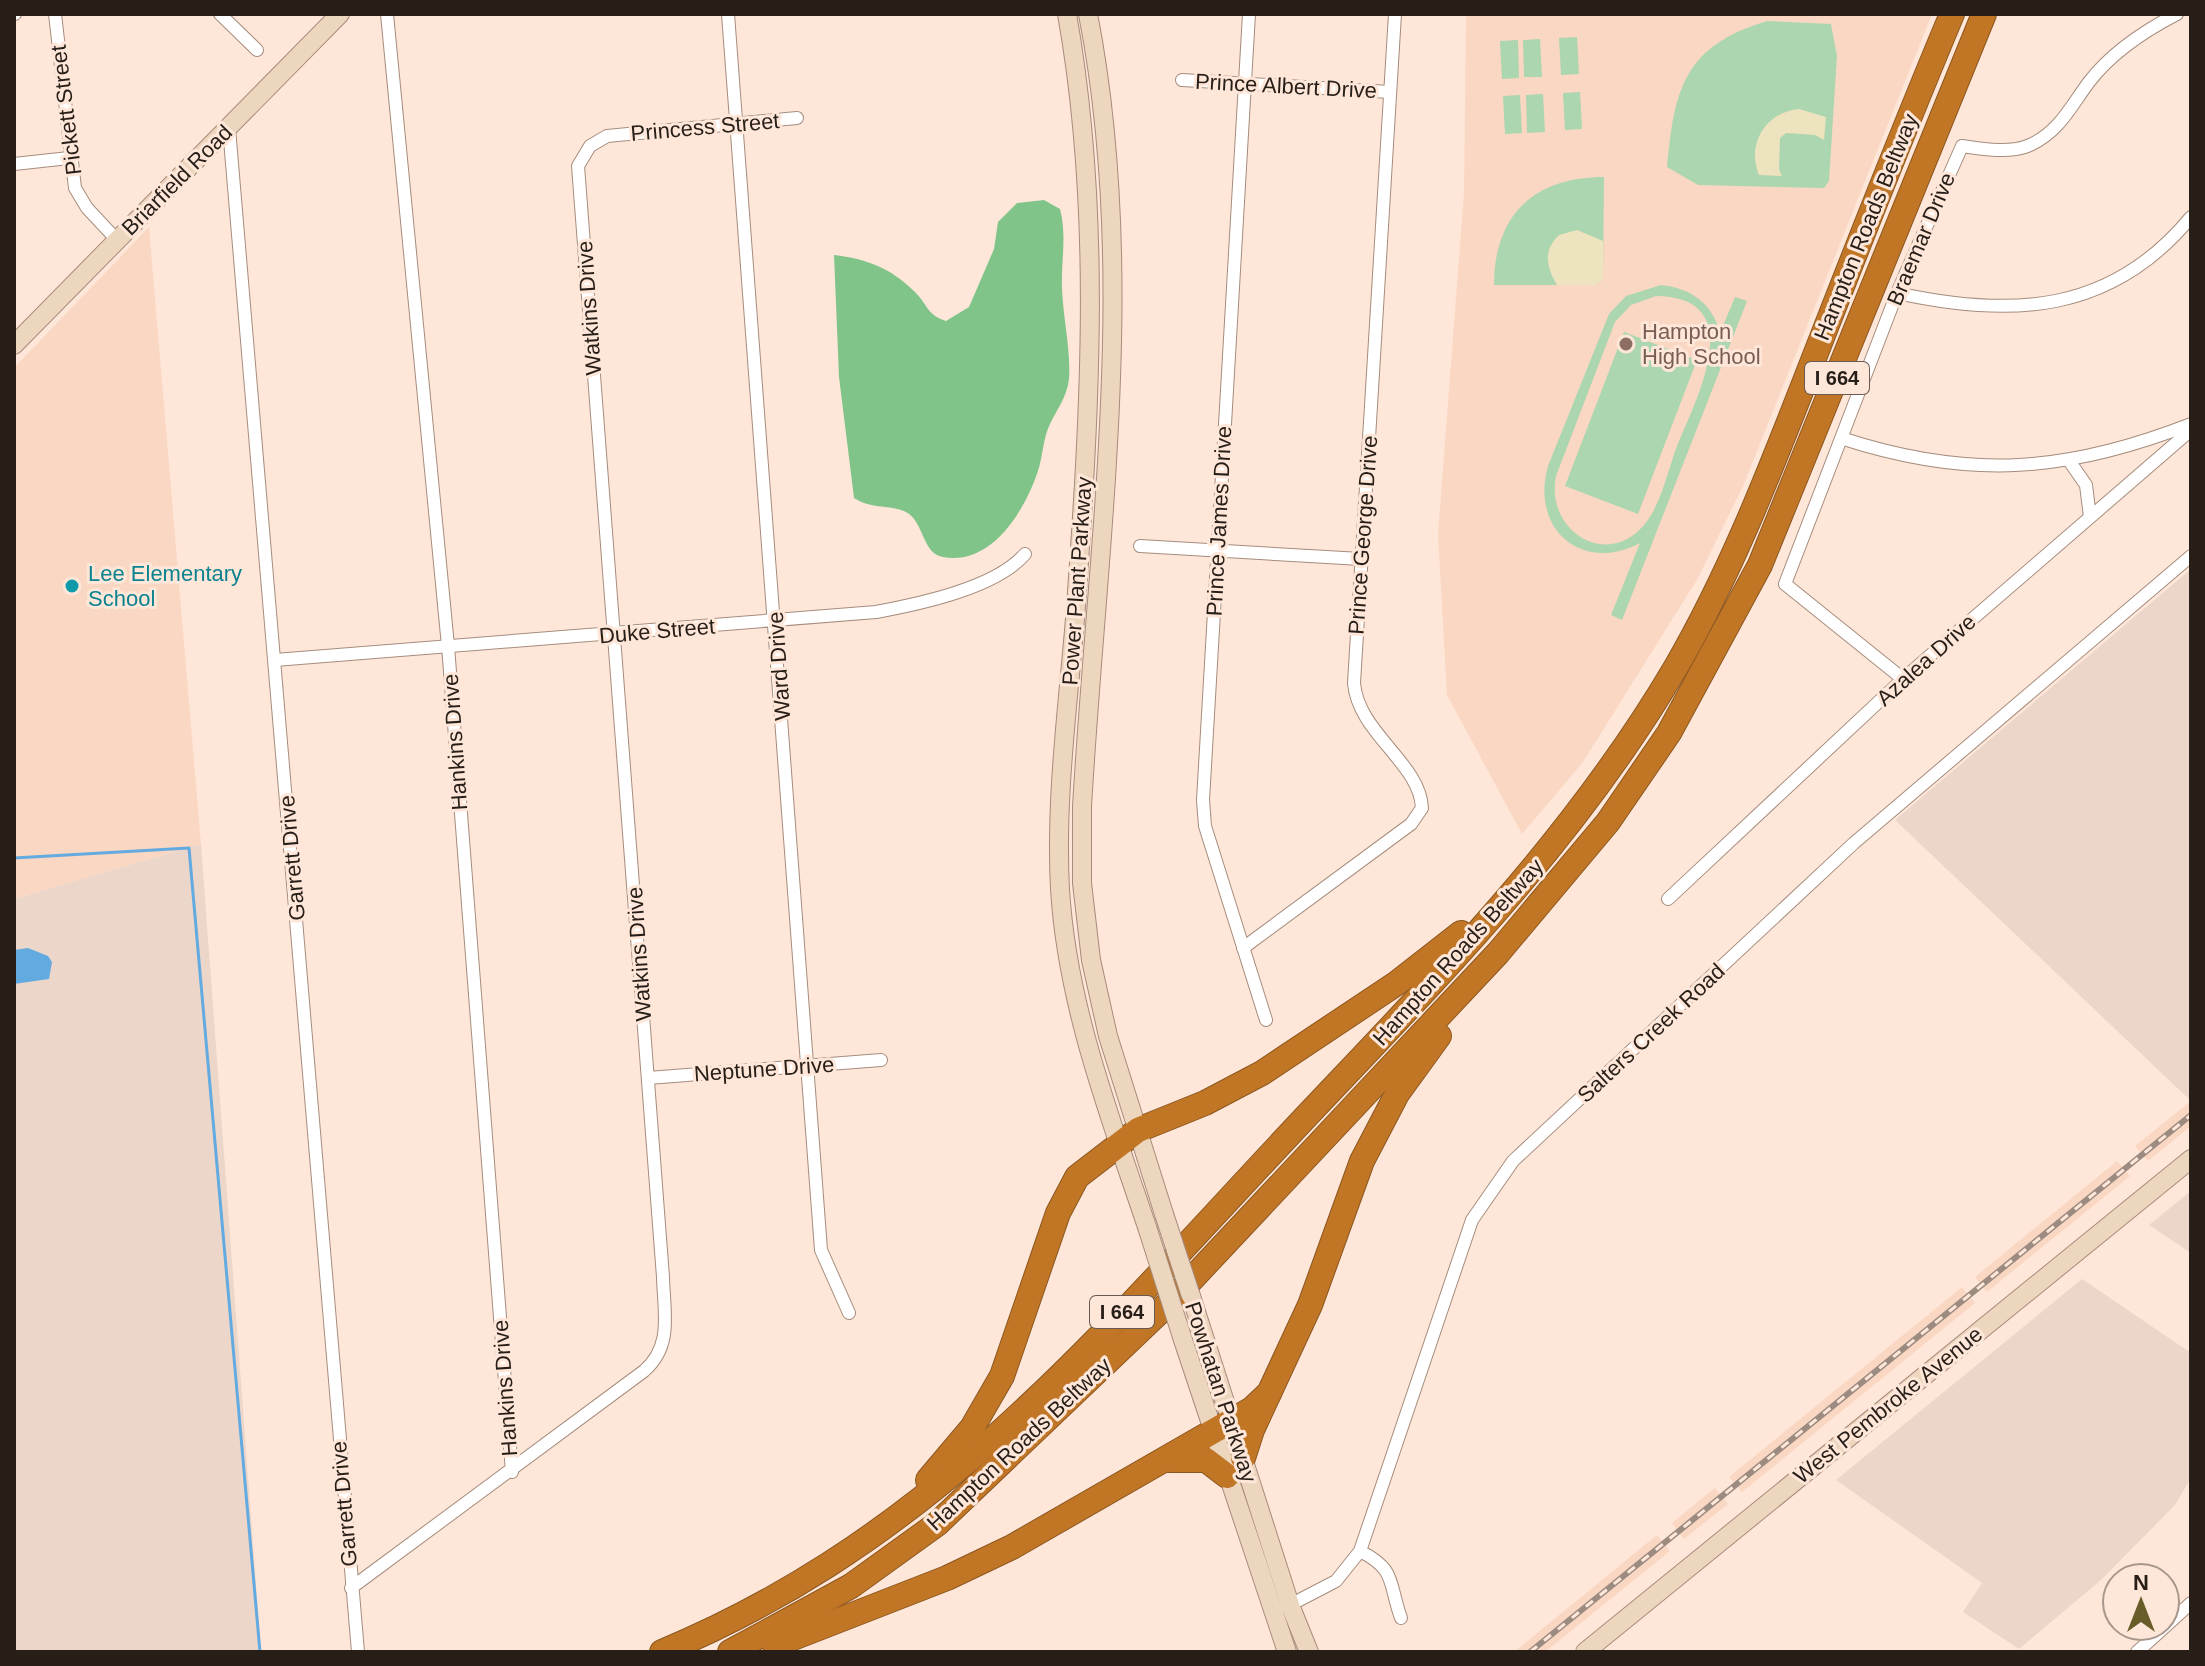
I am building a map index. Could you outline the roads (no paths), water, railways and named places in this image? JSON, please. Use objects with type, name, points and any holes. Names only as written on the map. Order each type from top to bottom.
[{"type":"highway","name":"Hampton Roads Beltway","points":[[662,1652],[754,1609],[841,1559],[940,1487],[1016,1421],[1517,891],[1594,792],[1645,716],[1694,634],[1737,547],[1952,14]]},
{"type":"highway","name":"Hampton Roads Beltway","points":[[730,1652],[851,1586],[937,1524],[1176,1296],[1498,953],[1608,822],[1669,733],[1723,638],[1766,552],[1984,14]]},
{"type":"highway","points":[[841,1559],[936,1472],[972,1428],[1012,1353],[1065,1194],[1077,1177],[1128,1136],[1205,1103],[1262,1073],[1397,983],[1444,948],[1488,907],[1517,891]]},
{"type":"highway","points":[[1167,1460],[1206,1460],[1235,1467],[1310,1305],[1362,1161],[1379,1126],[1410,1073],[1476,992],[1498,953]]},
{"type":"highway","points":[[755,1652],[947,1578],[1012,1547],[1167,1460],[1262,1402],[1269,1393]]},
{"type":"main road","name":"Briarfield Road","points":[[14,345],[340,14]]},
{"type":"main road","name":"Power Plant Parkway","points":[[1067,14],[1088,177],[1091,368],[1060,813],[1060,889],[1077,1004],[1128,1136]]},
{"type":"main road","name":"Power Plant Parkway","points":[[1088,14],[1107,158],[1112,331],[1083,794],[1082,883],[1099,998],[1128,1136]]},
{"type":"main road","name":"Powhatan Parkway","points":[[1128,1136],[1164,1214],[1199,1322],[1221,1427]]},
{"type":"main road","name":"Powhatan Parkway","points":[[1128,1136],[1148,1230],[1183,1340],[1221,1427],[1309,1652]]},
{"type":"main road","name":"West Pembroke Avenue","points":[[1585,1652],[2191,1159]]},
{"type":"main road","name":"Powhatan Parkway","points":[[1235,1467],[1272,1613],[1287,1652]]},
{"type":"street","name":"Pickett Street","points":[[55,14],[69,158],[75,188],[87,208],[117,240]]},
{"type":"street","points":[[220,14],[257,50]]},
{"type":"street","name":"Hankins Drive","points":[[387,14],[448,646],[512,1472]]},
{"type":"street","name":"Ward Drive","points":[[728,14],[810,1066],[821,1250],[828,1273],[849,1313]]},
{"type":"street","name":"Prince James Drive","points":[[1249,14],[1203,814],[1266,1020]]},
{"type":"street","name":"Prince George Drive","points":[[1243,948],[1411,824],[1422,808],[1417,788],[1363,714],[1354,692],[1395,14]]},
{"type":"street","name":"Braemar Drive","points":[[1903,679],[1785,584],[1844,439],[1897,293],[1962,146],[1994,150],[2029,146],[2065,119],[2090,80],[2139,33],[2177,14]]},
{"type":"street","name":"Prince Albert Drive","points":[[1182,80],[1390,92]]},
{"type":"street","name":"Princess Street","points":[[578,166],[590,146],[607,136],[797,118]]},
{"type":"street","name":"Garrett Drive","points":[[229,128],[358,1652]]},
{"type":"street","points":[[14,164],[69,158]]},
{"type":"street","name":"Watkins Drive","points":[[351,1588],[512,1472],[659,1358],[664,1342],[663,1277],[578,166]]},
{"type":"street","points":[[1897,293],[1956,306],[2012,308],[2059,302],[2118,279],[2154,253],[2191,217]]},
{"type":"street","points":[[1844,439],[1888,454],[1971,467],[2029,467],[2070,462],[2191,427]]},
{"type":"street","name":"Azalea Drive","points":[[1668,899],[1903,679],[2191,427]]},
{"type":"street","points":[[2070,462],[2086,485],[2090,517]]},
{"type":"street","points":[[1140,546],[1361,559]]},
{"type":"street","name":"Duke Street","points":[[275,660],[876,612],[918,605],[1006,572],[1025,554]]},
{"type":"street","name":"Salters Creek Road","points":[[1272,1613],[1336,1581],[1360,1551],[1472,1220],[1513,1161],[1854,843],[2191,556]]},
{"type":"street","name":"Neptune Drive","points":[[648,1078],[881,1060]]},
{"type":"street","points":[[1360,1551],[1382,1562],[1388,1571],[1401,1618]]},
{"type":"street","points":[[2137,1652],[2191,1603]]},
{"type":"water","points":[[28,948],[48,956],[52,962],[49,979],[14,984],[14,950]]},
{"type":"waterway","points":[[14,858],[189,848],[260,1652]]},
{"type":"railway","points":[[1530,1652],[2191,1115]]},
{"type":"place","name":"Hampton High School","points":[[1626,344]]},
{"type":"place","name":"Lee Elementary School","points":[[72,586]]}]
